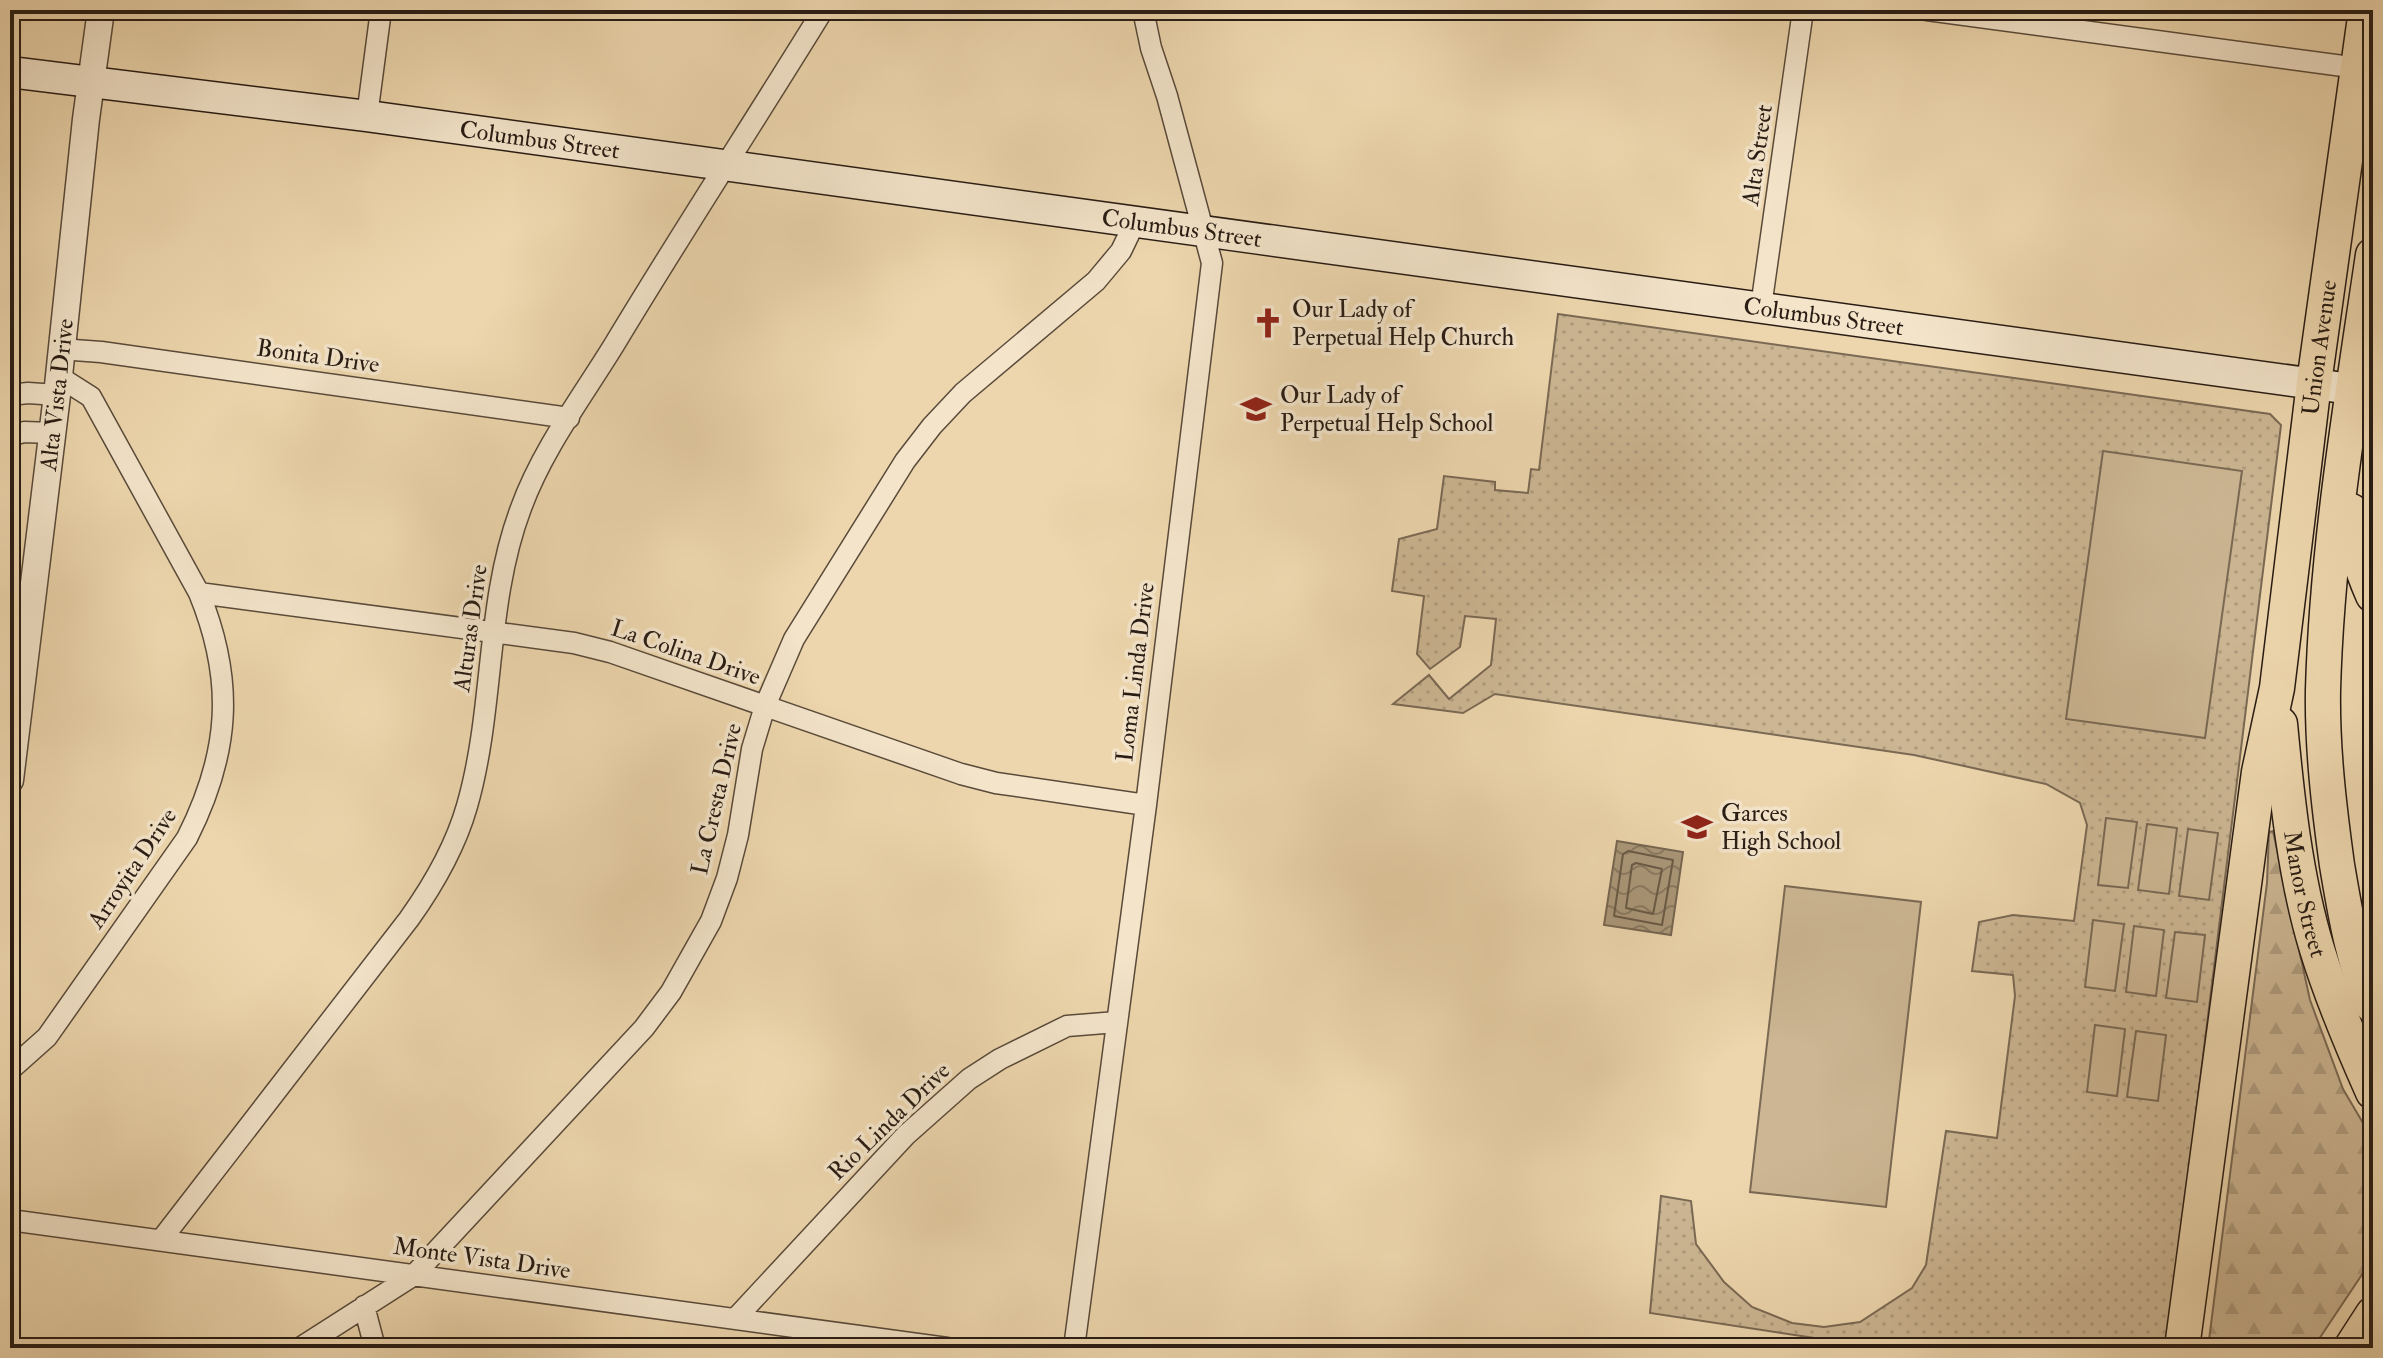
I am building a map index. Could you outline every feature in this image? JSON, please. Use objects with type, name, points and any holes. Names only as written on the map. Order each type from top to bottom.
[{"type":"main road","name":"Union Avenue","points":[[2277,688],[2314,383],[2366,10]]},
{"type":"main road","name":"Columbus Street","points":[[10,72],[367,116],[2363,390]]},
{"type":"main road","name":"Union Avenue","points":[[2323,693],[2328,610],[2348,428],[2363,390],[2373,255]]},
{"type":"main road","points":[[2348,428],[2351,530],[2373,595]]},
{"type":"main road","name":"Manor Street","points":[[2277,688],[2286,785],[2315,944],[2338,1012],[2373,1092]]},
{"type":"main road","points":[[2182,1348],[2259,772],[2277,688]]},
{"type":"main road","name":"Manor Street","points":[[2323,693],[2328,801],[2345,915],[2373,1006]]},
{"type":"main road","points":[[2351,1348],[2373,1314]]},
{"type":"street","name":"Alta Vista Drive","points":[[10,780],[101,10]]},
{"type":"street","points":[[367,116],[381,10]]},
{"type":"street","name":"Alturas Drive","points":[[161,1240],[433,885],[467,808],[475,774],[502,576],[521,507],[536,474],[569,418],[823,10]]},
{"type":"street","name":"Loma Linda Drive","points":[[1074,1348],[1146,805],[1212,263],[1143,10]]},
{"type":"street","name":"Alta Street","points":[[1761,307],[1803,10]]},
{"type":"street","points":[[1927,10],[2358,68]]},
{"type":"street","name":"La Cresta Drive","points":[[300,1348],[414,1275],[644,1028],[684,971],[711,921],[738,835],[752,749],[765,706],[794,639],[905,461],[932,426],[963,393],[1096,281],[1121,251],[1135,222]]},
{"type":"street","name":"Bonita Drive","points":[[60,349],[101,352],[569,418]]},
{"type":"street","points":[[10,395],[57,386]]},
{"type":"street","name":"Arroyita Drive","points":[[10,1070],[47,1037],[187,838],[215,772],[223,733],[224,692],[220,657],[199,593],[91,397],[57,386]]},
{"type":"street","points":[[10,436],[24,432],[52,433]]},
{"type":"street","name":"La Colina Drive","points":[[199,593],[574,643],[610,652],[961,774],[996,783],[1146,805]]},
{"type":"street","name":"Rio Linda Drive","points":[[735,1319],[906,1135],[969,1079],[1000,1059],[1067,1026],[1117,1022]]},
{"type":"street","name":"Monte Vista Drive","points":[[10,1220],[947,1348]]},
{"type":"street","points":[[364,1306],[375,1348]]},
{"type":"green space","points":[[1558,314],[2270,414],[2281,425],[2167,1348],[1881,1348],[1650,1313],[1661,1196],[1691,1201],[1696,1244],[1724,1282],[1752,1307],[1792,1323],[1824,1327],[1860,1322],[1912,1288],[1926,1265],[1946,1131],[1997,1138],[2015,996],[2013,975],[1972,971],[1979,922],[2013,915],[2074,921],[2087,825],[2080,803],[2046,784],[1914,755],[1495,694],[1463,713],[1393,704],[1429,675],[1449,699],[1491,665],[1496,619],[1465,616],[1460,647],[1430,669],[1417,654],[1424,596],[1392,591],[1399,539],[1437,529],[1444,476],[1495,482],[1495,490],[1528,493],[1531,469],[1539,470]]},
{"type":"green space","points":[[2103,451],[2242,471],[2205,738],[2066,719]]},
{"type":"green space","points":[[2106,818],[2137,822],[2128,888],[2098,885]]},
{"type":"green space","points":[[2147,824],[2177,828],[2169,894],[2138,890]]},
{"type":"green space","points":[[2188,829],[2218,833],[2209,900],[2179,896]]},
{"type":"green space","points":[[2273,831],[2310,1000],[2343,1089],[2373,1140],[2373,1258],[2313,1348],[2208,1348],[2267,883],[2269,832]]},
{"type":"green space","points":[[1785,886],[1921,902],[1886,1207],[1750,1192]]},
{"type":"green space","points":[[2093,920],[2124,924],[2115,991],[2085,987]]},
{"type":"green space","points":[[2134,926],[2164,930],[2156,996],[2126,992]]},
{"type":"green space","points":[[2175,932],[2205,935],[2197,1002],[2166,998]]},
{"type":"green space","points":[[2095,1025],[2125,1029],[2117,1096],[2087,1092]]},
{"type":"green space","points":[[2136,1031],[2166,1035],[2158,1101],[2127,1097]]},
{"type":"water","points":[[1617,841],[1683,852],[1671,935],[1604,925]]},
{"type":"place","name":"Our Lady of Perpetual Help Church","points":[[1268,323]]},
{"type":"place","name":"Our Lady of Perpetual Help School","points":[[1256,409]]},
{"type":"place","name":"Garces High School","points":[[1697,827]]}]
